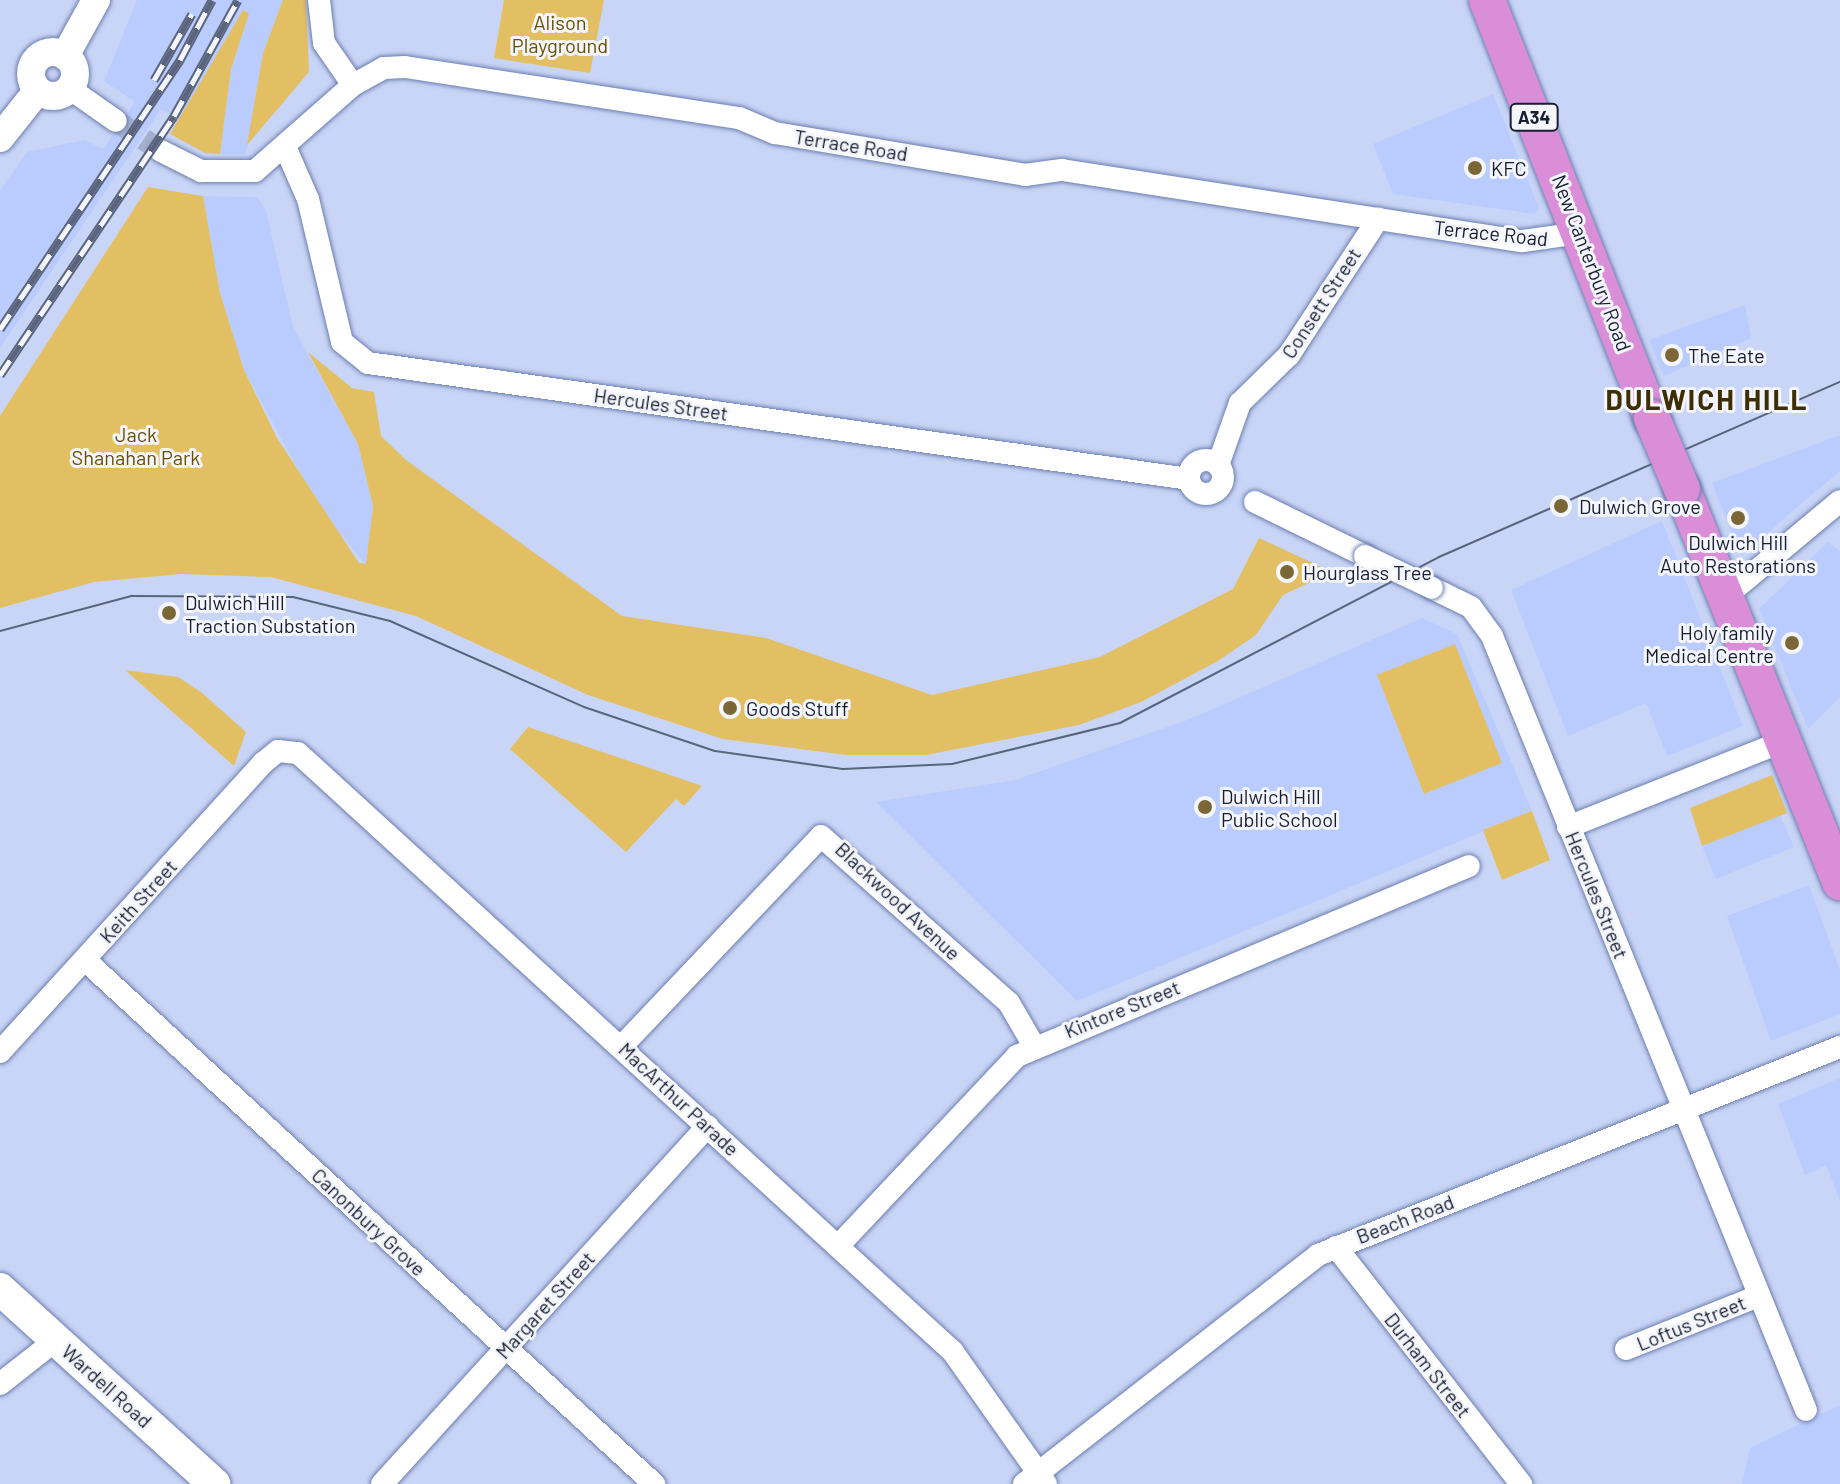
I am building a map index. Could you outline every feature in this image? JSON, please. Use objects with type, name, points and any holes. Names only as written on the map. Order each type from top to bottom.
[{"type":"highway","name":"New Canterbury Road","points":[[1487,0],[1840,882]]},
{"type":"main road","name":"Wardell Road","points":[[0,1289],[214,1484]]},
{"type":"street","points":[[65,56],[96,0]]},
{"type":"street","points":[[319,0],[324,43],[353,85]]},
{"type":"street","points":[[65,56],[74,75],[69,88],[54,96],[38,90],[31,78],[38,58],[65,56]]},
{"type":"street","name":"Terrace Road","points":[[161,151],[216,173],[255,171],[286,149],[353,85],[405,67],[739,118],[775,133],[1025,175],[1062,170],[1537,242],[1581,233]]},
{"type":"street","points":[[69,88],[116,121]]},
{"type":"street","points":[[0,138],[38,90]]},
{"type":"street","name":"Hercules Street","points":[[286,149],[308,199],[342,342],[368,363],[1189,479],[1199,462],[1218,465]]},
{"type":"street","name":"Consett Street","points":[[1218,465],[1240,403],[1289,355],[1378,219]]},
{"type":"street","points":[[1726,596],[1840,501]]},
{"type":"street","name":"Hercules Street","points":[[1255,502],[1471,607],[1486,625],[1684,1110],[1756,1297],[1806,1410]]},
{"type":"street","points":[[1568,827],[1784,741]]},
{"type":"street","name":"Keith Street","points":[[0,1052],[278,751]]},
{"type":"street","name":"MacArthur Parade","points":[[278,751],[308,758],[953,1352],[1036,1480]]},
{"type":"street","name":"Blackwood Avenue","points":[[622,1046],[812,839],[830,837],[1009,1003],[1034,1046]]},
{"type":"street","name":"Kintore Street","points":[[839,1245],[1008,1064],[1034,1046],[1469,866]]},
{"type":"street","name":"Canonbury Grove","points":[[85,960],[654,1484]]},
{"type":"street","name":"Beach Road","points":[[1036,1480],[1272,1287],[1336,1247],[1840,1047]]},
{"type":"street","name":"Margaret Street","points":[[382,1484],[708,1126]]},
{"type":"street","name":"Durham Street","points":[[1336,1247],[1521,1484]]},
{"type":"street","name":"Loftus Street","points":[[1626,1349],[1756,1297]]},
{"type":"street","points":[[0,1384],[56,1340]]},
{"type":"shaded area","points":[[137,0],[283,0],[263,53],[246,154],[220,154],[231,69],[249,15],[243,10],[181,121],[161,109],[0,348],[0,190],[27,152],[84,140],[103,149],[135,102],[104,81]]},
{"type":"shaded area","points":[[1493,94],[1539,208],[1535,214],[1393,194],[1373,144]]},
{"type":"shaded area","points":[[203,196],[258,197],[266,211],[293,327],[358,444],[373,506],[366,565],[317,504],[244,370],[220,293]]},
{"type":"shaded area","points":[[1745,305],[1751,338],[1664,376],[1649,340]]},
{"type":"shaded area","points":[[1840,435],[1840,471],[1741,555],[1712,483]]},
{"type":"shaded area","points":[[1662,521],[1743,726],[1667,756],[1646,703],[1568,736],[1511,590]]},
{"type":"shaded area","points":[[1828,542],[1840,551],[1840,697],[1808,729],[1759,609]]},
{"type":"shaded area","name":"Dulwich Hill Public School","points":[[1422,618],[1457,634],[1532,811],[1077,1001],[876,802],[1015,780],[1190,719]]},
{"type":"shaded area","points":[[1780,815],[1794,847],[1716,879],[1702,846]]},
{"type":"shaded area","points":[[1809,885],[1840,970],[1840,1014],[1771,1041],[1727,916]]},
{"type":"shaded area","points":[[1840,1078],[1840,1201],[1826,1165],[1805,1175],[1778,1104]]},
{"type":"shaded area","points":[[1840,1405],[1840,1484],[1742,1484],[1750,1448]]},
{"type":"green space","points":[[283,0],[306,0],[309,72],[247,145],[263,53]]},
{"type":"green space","name":"Alison Playground","points":[[504,0],[604,0],[590,73],[494,58]]},
{"type":"green space","points":[[243,10],[249,14],[231,69],[220,154],[205,153],[170,134]]},
{"type":"green space","name":"Jack Shanahan Park","points":[[148,187],[203,196],[220,293],[244,370],[277,438],[359,563],[366,564],[373,506],[358,444],[308,352],[352,388],[374,392],[381,436],[406,460],[622,616],[766,638],[932,695],[1100,657],[1233,589],[1259,538],[1332,572],[1283,595],[1256,635],[1218,661],[1141,702],[1079,725],[926,755],[846,755],[723,739],[588,695],[416,616],[271,577],[181,574],[94,582],[0,608],[0,416]]},
{"type":"green space","points":[[1455,644],[1502,763],[1424,794],[1377,675]]},
{"type":"green space","points":[[125,670],[178,677],[201,692],[246,732],[234,766]]},
{"type":"green space","points":[[528,727],[702,786],[684,806],[676,799],[626,852],[510,749]]},
{"type":"green space","points":[[1772,775],[1787,813],[1702,846],[1690,808]]},
{"type":"green space","points":[[1532,811],[1550,860],[1502,880],[1483,830]]},
{"type":"tunnel","points":[[116,121],[161,151]]},
{"type":"tram line","points":[[0,631],[132,596],[293,597],[390,621],[584,707],[715,751],[843,769],[952,764],[1120,723],[1439,557],[1840,382]]},
{"type":"railway","points":[[0,329],[180,60],[212,0]]},
{"type":"railway","points":[[0,375],[174,116],[238,0]]},
{"type":"railway","points":[[154,80],[192,14]]},
{"type":"place","name":"KFC","points":[[1475,168]]},
{"type":"place","name":"The Eate","points":[[1672,355]]},
{"type":"place","name":"Dulwich Grove","points":[[1561,506]]},
{"type":"place","name":"Dulwich Hill Auto Restorations","points":[[1738,518]]},
{"type":"place","name":"Hourglass Tree","points":[[1287,572]]},
{"type":"place","name":"Dulwich Hill Traction Substation","points":[[169,613]]},
{"type":"place","name":"Holy family Medical Centre","points":[[1792,643]]},
{"type":"place","name":"Goods Stuff","points":[[730,708]]},
{"type":"place","name":"Dulwich Hill Public School","points":[[1205,807]]},
{"type":"district","name":"DULWICH HILL","points":[[1707,399]]}]
